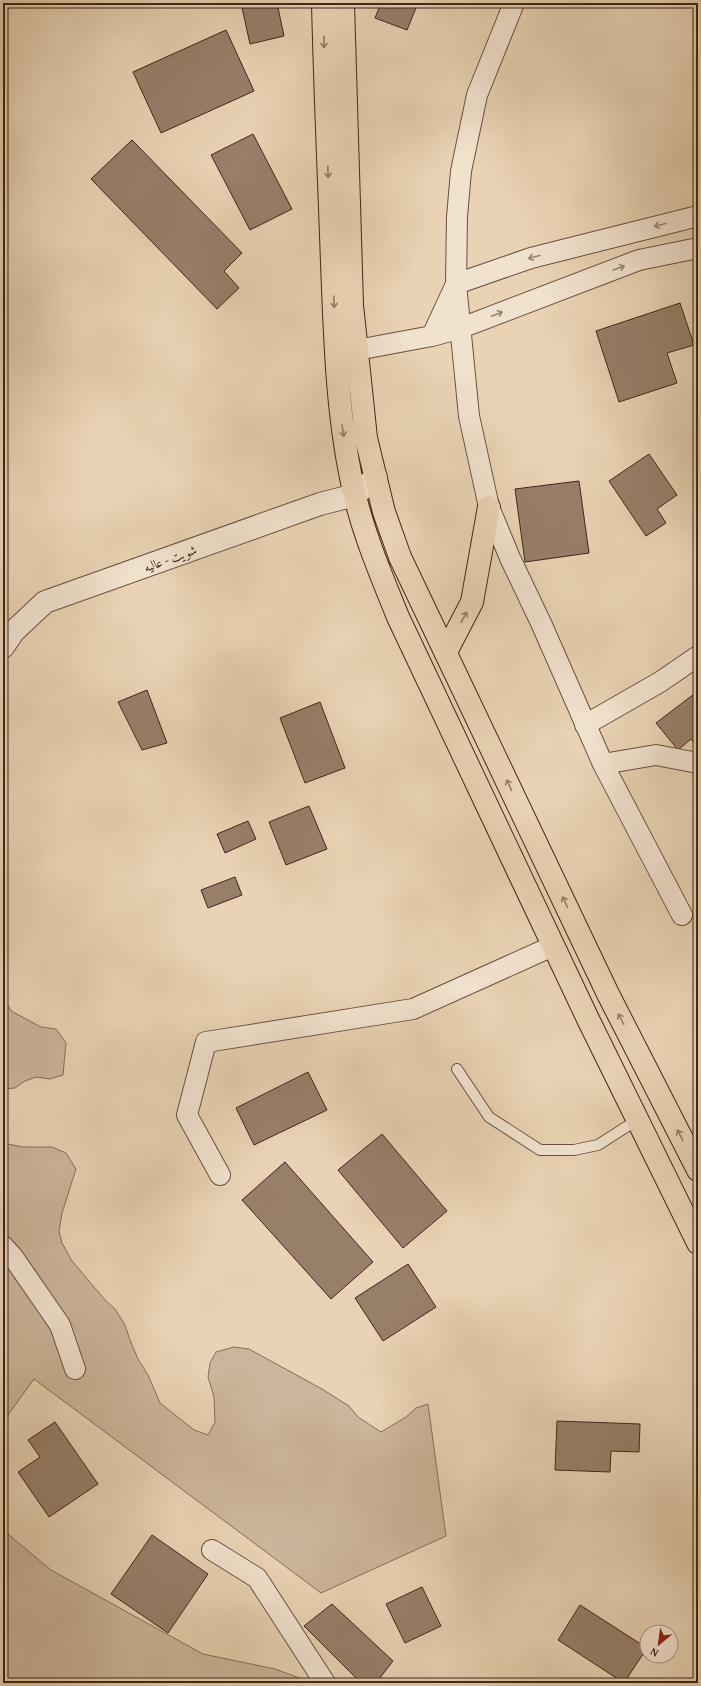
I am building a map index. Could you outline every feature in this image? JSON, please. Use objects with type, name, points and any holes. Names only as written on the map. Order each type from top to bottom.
[{"type":"highway","points":[[323,3],[335,330],[342,426],[355,495],[374,559],[398,617],[587,1017],[698,1243]]},
{"type":"highway","points":[[343,3],[352,305],[366,438],[384,512],[400,557],[608,994],[698,1170]]},
{"type":"highway","points":[[446,652],[472,602],[489,507]]},
{"type":"highway","points":[[587,1017],[608,994]]},
{"type":"street","points":[[514,3],[477,96],[461,171],[457,217],[456,284],[469,416],[489,507],[510,558],[541,623],[603,764],[682,915]]},
{"type":"street","points":[[432,336],[456,284],[531,258],[698,216]]},
{"type":"street","points":[[357,350],[432,336],[461,328],[640,260],[698,248]]},
{"type":"street","points":[[355,495],[376,477]]},
{"type":"street","name":"شويت - عاليه","points":[[3,647],[14,631],[45,602],[320,504],[355,495]]},
{"type":"street","points":[[585,725],[660,682],[698,656]]},
{"type":"street","points":[[603,764],[656,755],[698,763]]},
{"type":"street","points":[[220,1175],[187,1114],[206,1042],[413,1009],[554,946]]},
{"type":"street","points":[[3,1246],[13,1257],[60,1325],[75,1369]]},
{"type":"street","points":[[212,1550],[257,1578],[325,1683]]},
{"type":"lane","points":[[457,1070],[489,1117],[540,1150],[574,1150],[598,1145],[637,1120]]},
{"type":"shaded area","points":[[3,996],[11,1011],[41,1027],[56,1029],[66,1043],[63,1075],[50,1079],[36,1077],[25,1081],[15,1088],[3,1089]]},
{"type":"shaded area","points":[[3,1143],[22,1147],[52,1147],[66,1153],[76,1169],[62,1213],[59,1231],[62,1243],[72,1261],[105,1300],[115,1309],[125,1325],[138,1359],[148,1375],[160,1403],[194,1430],[208,1435],[215,1422],[214,1397],[208,1377],[210,1363],[216,1352],[234,1347],[249,1349],[322,1389],[349,1406],[358,1417],[381,1432],[406,1417],[416,1408],[428,1404],[446,1536],[321,1593],[34,1379],[3,1422]]},
{"type":"shaded area","points":[[3,1530],[51,1570],[203,1654],[275,1669],[313,1683],[3,1683]]},
{"type":"building","points":[[135,3],[226,3],[226,5],[135,6]]},
{"type":"building","points":[[241,3],[277,3],[284,36],[250,44]]},
{"type":"building","points":[[381,3],[418,3],[407,30],[375,18]]},
{"type":"building","points":[[226,30],[254,91],[161,133],[133,72]]},
{"type":"building","points":[[253,134],[292,209],[250,230],[211,155]]},
{"type":"building","points":[[132,140],[242,253],[224,271],[239,288],[217,309],[91,179]]},
{"type":"building","points":[[680,303],[694,345],[667,353],[677,383],[619,402],[596,331]]},
{"type":"building","points":[[649,454],[677,495],[657,509],[666,523],[646,536],[609,481]]},
{"type":"building","points":[[579,481],[589,553],[525,562],[515,489]]},
{"type":"building","points":[[147,690],[167,743],[142,750],[118,702]]},
{"type":"building","points":[[698,691],[698,748],[691,739],[678,750],[656,723]]},
{"type":"building","points":[[320,702],[345,768],[305,783],[280,718]]},
{"type":"building","points":[[309,806],[327,849],[286,865],[269,822]]},
{"type":"building","points":[[248,821],[256,839],[225,853],[217,834]]},
{"type":"building","points":[[235,877],[242,895],[208,908],[201,890]]},
{"type":"building","points":[[308,1072],[327,1110],[254,1145],[236,1108]]},
{"type":"building","points":[[382,1134],[447,1211],[403,1248],[338,1170]]},
{"type":"building","points":[[285,1162],[373,1262],[331,1299],[242,1200]]},
{"type":"building","points":[[408,1264],[436,1307],[383,1341],[355,1298]]},
{"type":"building","points":[[557,1421],[640,1424],[639,1452],[611,1451],[610,1472],[555,1470]]},
{"type":"building","points":[[55,1422],[98,1484],[49,1517],[18,1472],[40,1457],[28,1440]]},
{"type":"building","points":[[152,1535],[208,1574],[168,1633],[111,1594]]},
{"type":"building","points":[[422,1587],[441,1626],[405,1643],[386,1604]]},
{"type":"building","points":[[332,1604],[393,1661],[376,1683],[361,1683],[304,1626]]},
{"type":"building","points":[[580,1605],[639,1643],[639,1660],[624,1683],[558,1640]]}]
